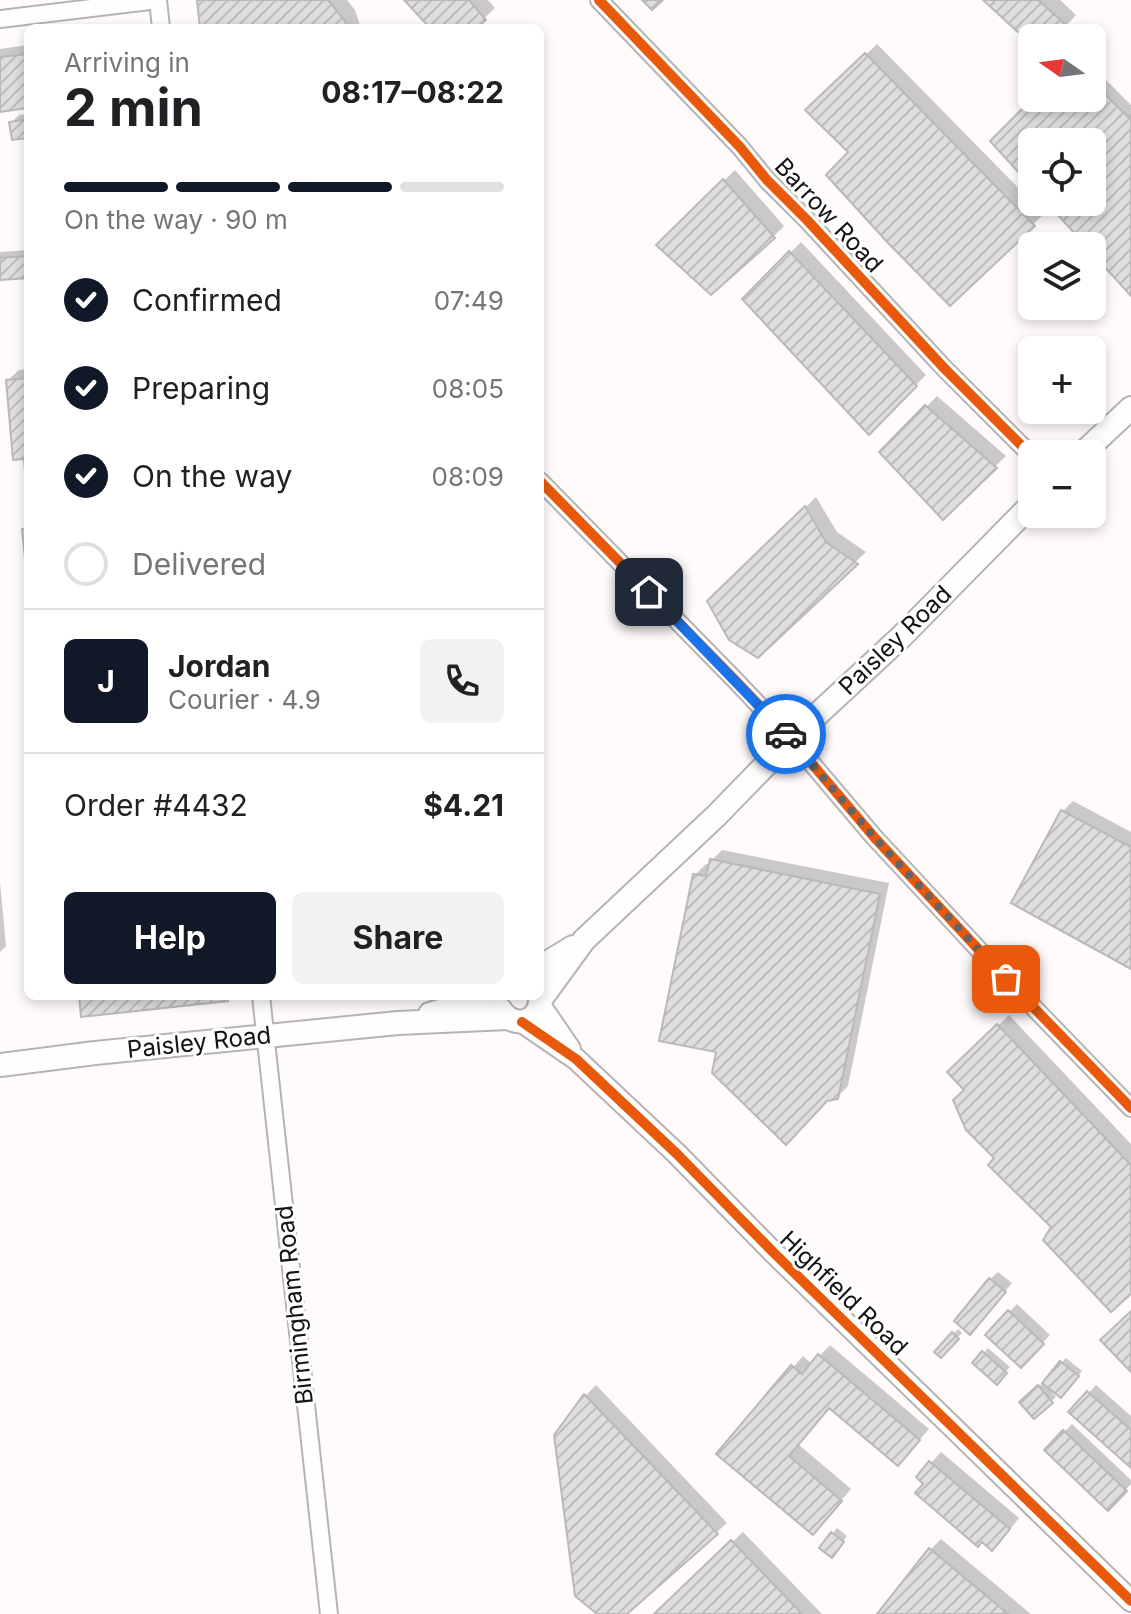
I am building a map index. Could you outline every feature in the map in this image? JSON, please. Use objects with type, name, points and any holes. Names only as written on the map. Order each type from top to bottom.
[{"type":"main road","points":[[1097,440],[1131,408]]},
{"type":"main road","name":"Paisley Road","points":[[544,995],[584,940],[902,636],[1018,518]]},
{"type":"main road","name":"Paisley Road","points":[[544,965],[584,940]]},
{"type":"main road","name":"Paisley Road","points":[[398,1023],[476,1000]]},
{"type":"main road","points":[[499,1000],[499,1006],[514,1020]]},
{"type":"main road","name":"Paisley Road","points":[[0,1065],[398,1023],[514,1020],[534,1016],[540,1000]]},
{"type":"street","points":[[0,19],[158,0],[161,24]]},
{"type":"street","name":"Barrow Road","points":[[599,0],[944,368],[1018,442]]},
{"type":"street","points":[[544,485],[791,739],[893,858],[1131,1108]]},
{"type":"street","name":"Birmingham Road","points":[[261,1000],[329,1614]]},
{"type":"street","name":"Highfield Road","points":[[540,1000],[576,1059]]},
{"type":"street","name":"Highfield Road","points":[[514,1020],[576,1059],[677,1154],[774,1253],[1131,1601]]},
{"type":"building","points":[[197,0],[328,0],[346,24],[200,24]]},
{"type":"building","points":[[404,0],[469,0],[486,20],[482,24],[426,24]]},
{"type":"building","points":[[642,0],[663,0],[652,10]]},
{"type":"building","points":[[983,0],[1038,0],[1065,24],[1018,24],[1018,32]]},
{"type":"building","points":[[865,53],[1018,209],[1018,216],[1025,216],[1035,226],[1029,232],[1018,232],[1018,242],[950,306],[826,175],[848,152],[805,110]]},
{"type":"building","points":[[24,54],[24,109],[0,112],[0,57]]},
{"type":"building","points":[[1106,95],[1128,117],[1131,115],[1131,296],[1106,268],[1106,232],[1073,232],[1059,216],[1106,216],[1106,128],[1018,128],[1018,172],[990,141],[1019,112],[1106,112]]},
{"type":"building","points":[[24,120],[24,138],[12,140],[9,122]]},
{"type":"building","points":[[723,179],[775,238],[711,295],[656,245]]},
{"type":"building","points":[[789,251],[917,386],[869,435],[742,299]]},
{"type":"building","points":[[24,256],[24,278],[0,280],[0,258]]},
{"type":"building","points":[[24,378],[24,459],[13,460],[6,380]]},
{"type":"building","points":[[925,405],[997,468],[943,520],[879,452]]},
{"type":"building","points":[[805,506],[826,542],[858,564],[758,658],[729,640],[707,601]]},
{"type":"building","points":[[1061,810],[1131,847],[1131,969],[1011,903]]},
{"type":"building","points":[[710,859],[880,894],[838,1099],[827,1101],[786,1145],[712,1073],[716,1052],[659,1041],[693,874],[706,876]]},
{"type":"building","points":[[79,1000],[228,1000],[228,1001],[81,1017]]},
{"type":"building","points":[[997,1024],[1131,1165],[1131,1294],[1111,1312],[1043,1240],[1051,1227],[988,1165],[994,1158],[966,1130],[953,1100],[964,1090],[947,1072]]},
{"type":"building","points":[[989,1278],[1006,1292],[970,1335],[954,1321]]},
{"type":"building","points":[[1008,1310],[1044,1344],[1021,1368],[985,1335]]},
{"type":"building","points":[[1131,1311],[1131,1372],[1100,1340]]},
{"type":"building","points":[[952,1332],[959,1339],[941,1358],[934,1352]]},
{"type":"building","points":[[982,1351],[1007,1373],[997,1385],[972,1363]]},
{"type":"building","points":[[818,1354],[920,1440],[898,1466],[829,1408],[789,1456],[842,1501],[813,1535],[716,1454],[791,1365],[802,1374]]},
{"type":"building","points":[[1060,1361],[1079,1376],[1061,1398],[1042,1383]]},
{"type":"building","points":[[1038,1385],[1053,1403],[1034,1419],[1019,1402]]},
{"type":"building","points":[[1087,1391],[1131,1430],[1131,1468],[1068,1412]]},
{"type":"building","points":[[584,1394],[718,1534],[627,1614],[597,1614],[575,1596],[554,1435]]},
{"type":"building","points":[[1063,1430],[1127,1491],[1108,1511],[1044,1450]]},
{"type":"building","points":[[929,1461],[1010,1529],[992,1551],[982,1542],[978,1547],[915,1493],[923,1484],[916,1477]]},
{"type":"building","points":[[831,1532],[844,1542],[832,1558],[819,1548]]},
{"type":"building","points":[[731,1540],[802,1614],[654,1614]]},
{"type":"building","points":[[929,1548],[1008,1614],[877,1614]]},
{"type":"cycle path","points":[[599,0],[944,368],[1018,442]]},
{"type":"cycle path","points":[[544,485],[791,739],[874,837],[1131,1108]]},
{"type":"cycle path","points":[[522,1022],[576,1059],[677,1154],[774,1253],[1131,1601]]},
{"type":"way so far","points":[[786,734],[874,837],[1006,979]]},
{"type":"route","points":[[649,592],[786,734]]}]
